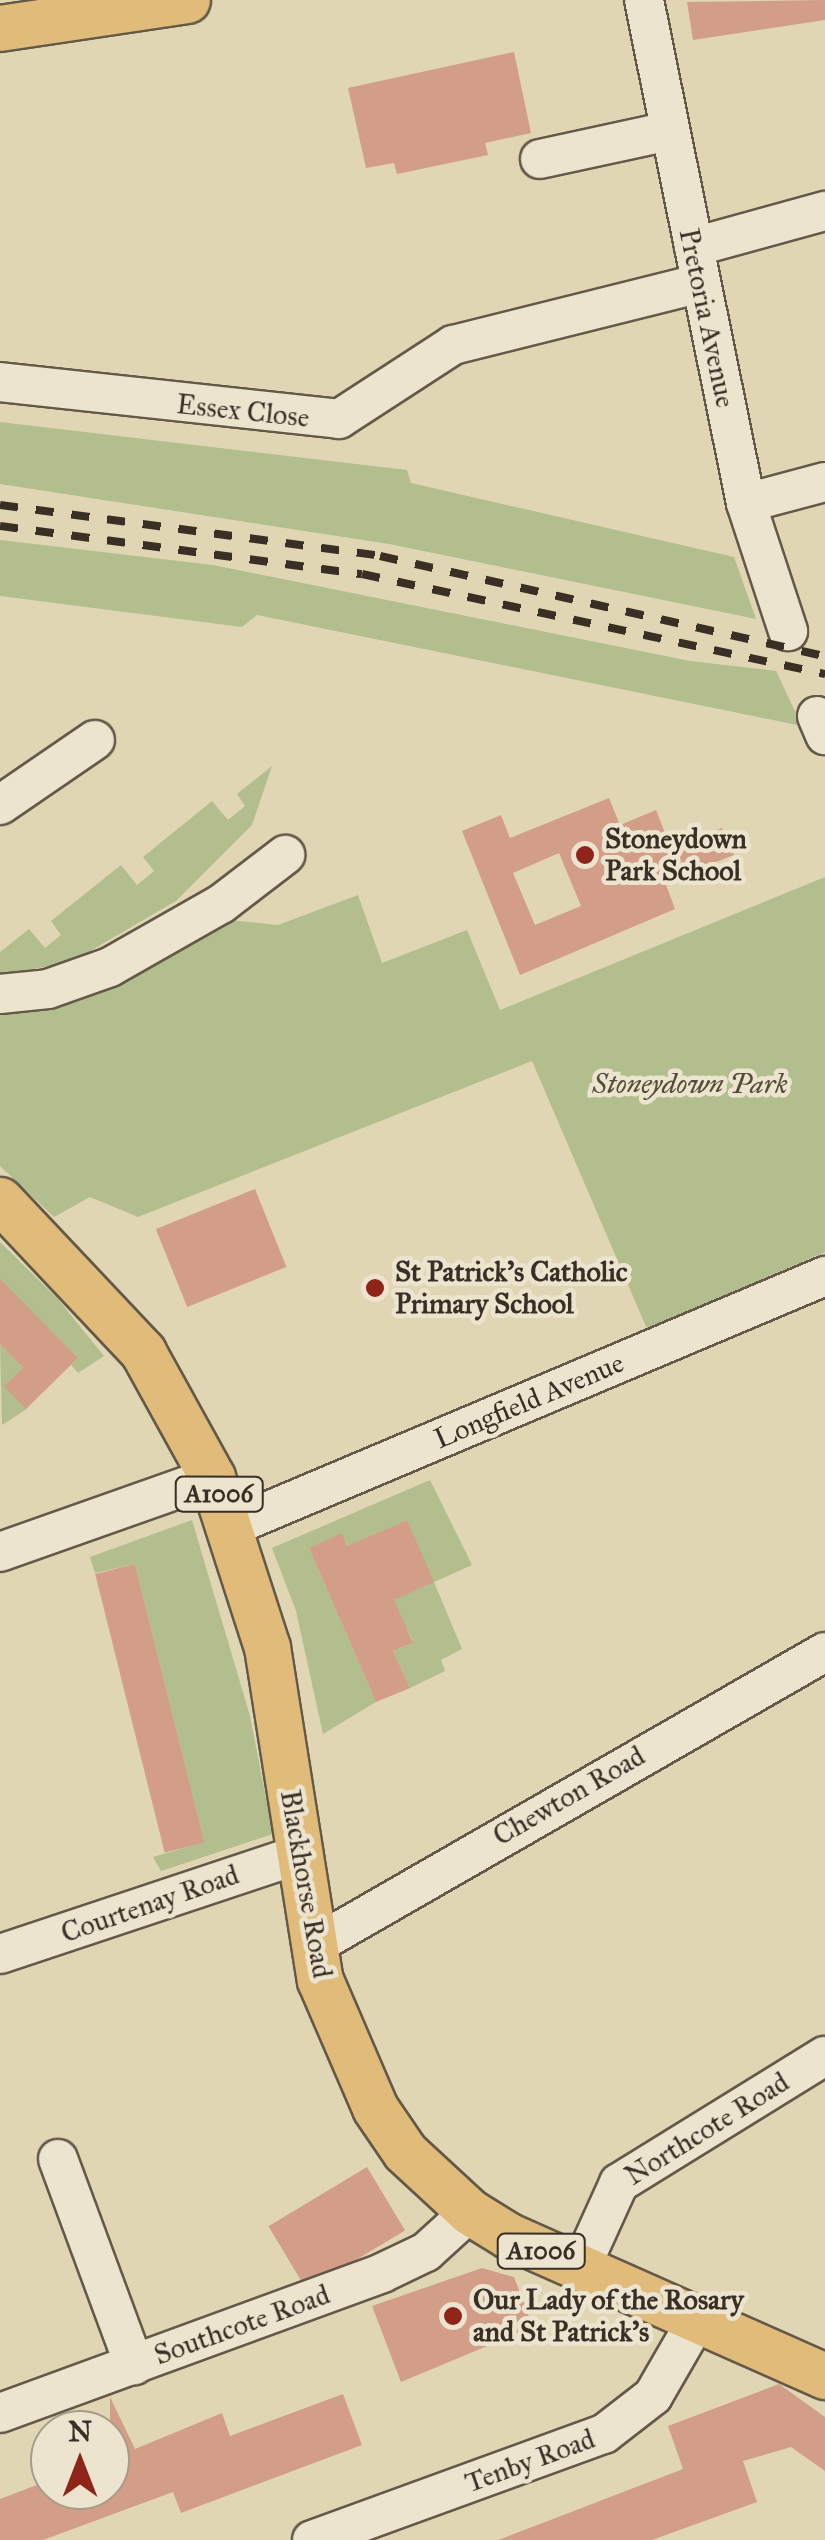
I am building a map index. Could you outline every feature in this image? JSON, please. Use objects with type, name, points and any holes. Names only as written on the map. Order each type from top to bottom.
[{"type":"main road","points":[[0,28],[187,0]]},
{"type":"main road","name":"Blackhorse Road","points":[[0,1200],[143,1352],[212,1478],[233,1526],[267,1647],[326,1996],[375,2108],[405,2152],[470,2212],[580,2268],[825,2376]]},
{"type":"street","name":"Pretoria Avenue","points":[[644,0],[665,132],[694,246],[698,284],[746,503],[788,631]]},
{"type":"street","points":[[540,159],[665,132]]},
{"type":"street","points":[[694,246],[825,212]]},
{"type":"street","name":"Essex Close","points":[[0,382],[339,419],[452,345],[698,284]]},
{"type":"street","points":[[746,503],[825,482]]},
{"type":"street","points":[[0,806],[95,740]]},
{"type":"street","points":[[0,994],[48,989],[110,967],[220,904],[285,855]]},
{"type":"street","name":"Longfield Avenue","points":[[233,1526],[825,1276]]},
{"type":"street","points":[[0,1552],[212,1478]]},
{"type":"street","name":"Chewton Road","points":[[315,1945],[825,1652]]},
{"type":"street","name":"Courtenay Road","points":[[0,1954],[300,1854]]},
{"type":"street","name":"Northcote Road","points":[[580,2268],[619,2183],[825,2056]]},
{"type":"street","points":[[58,2158],[134,2365]]},
{"type":"street","name":"Southcote Road","points":[[0,2413],[382,2273],[426,2252],[470,2212]]},
{"type":"street","name":"Tenby Road","points":[[312,2540],[604,2434],[662,2384],[698,2318]]},
{"type":"green space","points":[[0,422],[407,470],[411,483],[734,557],[756,619],[389,544],[0,484]]},
{"type":"green space","points":[[0,540],[213,565],[690,661],[776,671],[802,726],[257,615],[242,627],[0,596]]},
{"type":"green space","points":[[272,766],[252,825],[176,901],[73,961],[0,976],[0,952],[29,929],[45,948],[61,935],[51,921],[121,865],[137,885],[154,871],[143,857],[212,801],[228,820],[245,806],[237,794]]},
{"type":"green space","name":"Stoneydown Park","points":[[825,877],[825,1252],[647,1329],[532,1061],[138,1217],[90,1197],[54,1217],[0,1166],[0,1014],[77,1002],[231,920],[278,925],[358,895],[382,963],[467,930],[500,1010]]},
{"type":"green space","points":[[0,1242],[57,1298],[104,1356],[78,1373],[71,1365],[78,1358],[0,1282]]},
{"type":"green space","points":[[0,1344],[23,1368],[5,1386],[27,1409],[2,1425]]},
{"type":"green space","points":[[430,1480],[472,1565],[434,1582],[462,1649],[441,1660],[445,1671],[410,1688],[393,1651],[413,1643],[408,1631],[364,1583],[407,1520],[371,1536],[377,1551],[359,1571],[342,1534],[309,1548],[376,1702],[323,1734],[296,1611],[272,1548]]},
{"type":"green space","points":[[192,1520],[250,1716],[273,1834],[161,1871],[153,1857],[204,1842],[135,1564],[95,1573],[90,1557]]},
{"type":"building","points":[[825,0],[825,20],[693,40],[687,2]]},
{"type":"building","points":[[514,52],[531,133],[485,143],[488,155],[397,174],[394,163],[366,168],[348,88]]},
{"type":"building","name":"Stoneydown Park School","points":[[609,798],[620,825],[656,810],[671,848],[722,828],[734,855],[665,882],[675,909],[520,975],[462,831],[501,815],[510,838]],"holes":[[[559,853],[581,906],[535,925],[513,873]]]},
{"type":"building","points":[[255,1189],[286,1267],[187,1307],[156,1229]]},
{"type":"building","points":[[0,1279],[78,1358],[26,1409],[4,1386],[23,1368],[0,1344]]},
{"type":"building","points":[[407,1520],[434,1582],[394,1600],[413,1643],[393,1651],[410,1688],[376,1702],[309,1548],[342,1533],[347,1546]]},
{"type":"building","points":[[135,1564],[204,1842],[165,1852],[95,1574]]},
{"type":"building","points":[[367,2167],[405,2230],[307,2290],[268,2226]]},
{"type":"building","name":"Our Lady of the Rosary and St Patrick's","points":[[482,2268],[514,2277],[533,2327],[401,2382],[372,2306]]},
{"type":"building","points":[[779,2384],[825,2417],[825,2471],[791,2447],[743,2461],[757,2502],[652,2540],[498,2540],[683,2469],[668,2426]]},
{"type":"building","points":[[343,2394],[362,2445],[181,2513],[173,2492],[130,2508],[130,2439],[135,2449],[222,2413],[230,2436]]},
{"type":"building","points":[[30,2488],[30,2510],[124,2510],[43,2540],[0,2540],[0,2499]]},
{"type":"railway","points":[[0,505],[380,556],[825,656]]},
{"type":"railway","points":[[0,526],[362,574],[825,674]]},
{"type":"place","name":"Stoneydown Park School","points":[[585,855]]},
{"type":"place","name":"St Patrick's Catholic Primary School","points":[[375,1288]]},
{"type":"place","name":"Our Lady of the Rosary and St Patrick's","points":[[453,2316]]}]
